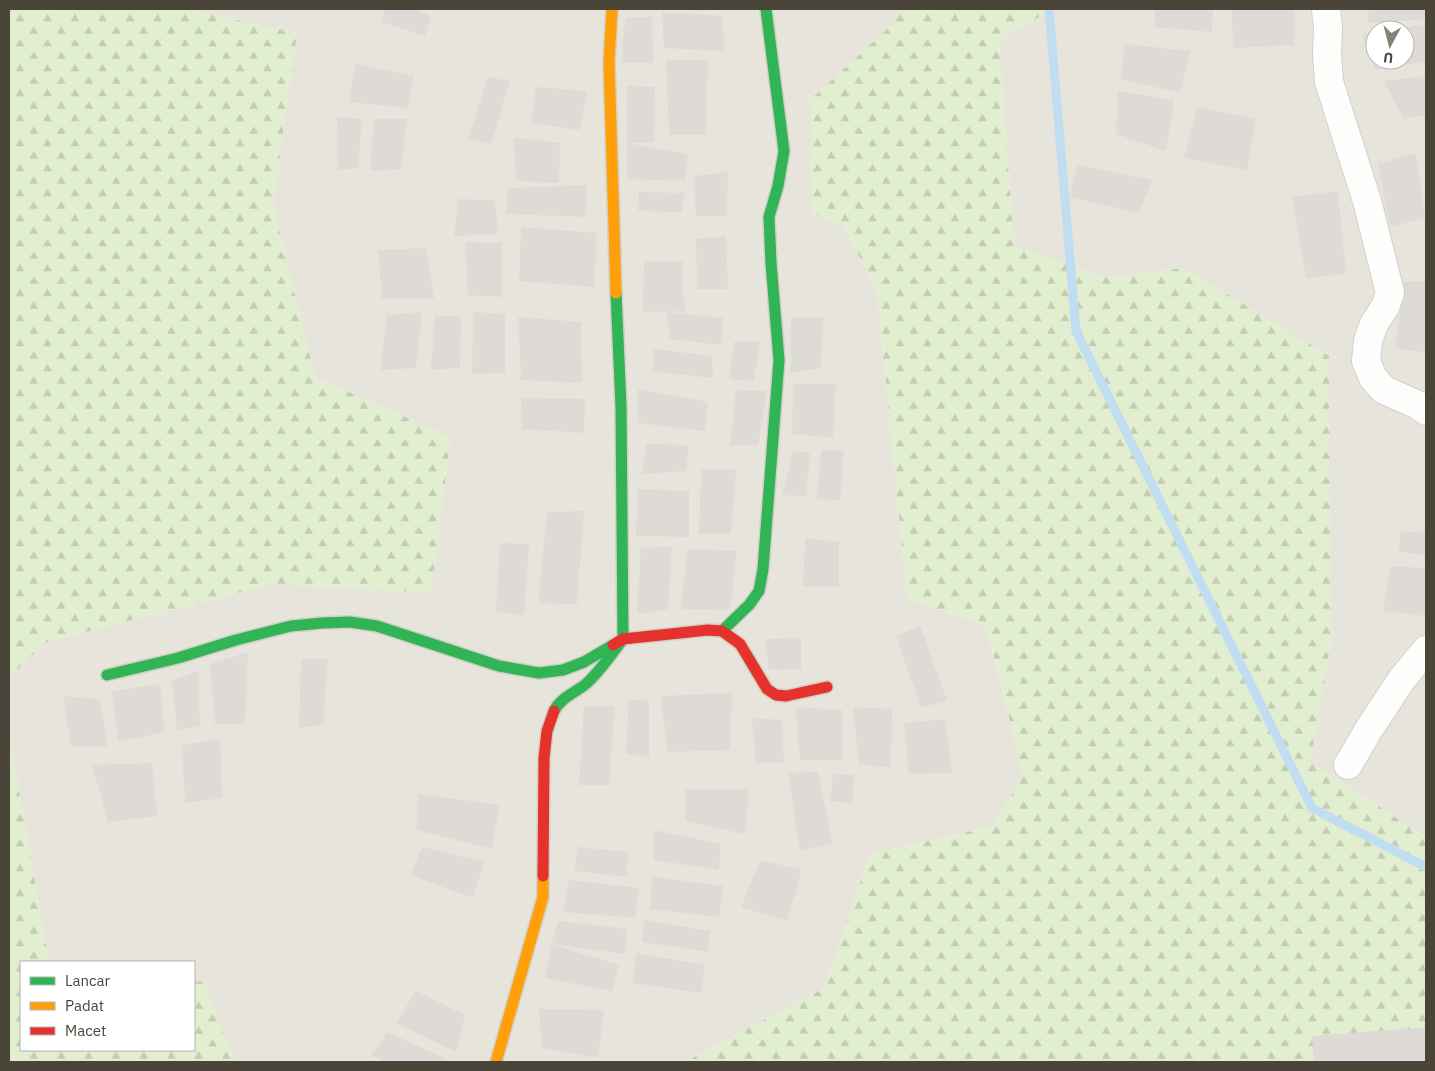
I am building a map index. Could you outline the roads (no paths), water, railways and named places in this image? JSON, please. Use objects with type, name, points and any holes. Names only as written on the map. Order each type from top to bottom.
[{"type":"street","points":[[496,1062],[543,897],[544,758],[547,731],[551,717],[555,708],[564,699],[587,683],[608,660],[623,639],[621,406],[616,311],[611,95],[608,62],[612,9]]},
{"type":"street","points":[[722,631],[754,598],[758,591],[763,569],[779,360],[769,217],[778,186],[784,150],[766,9]]},
{"type":"street","points":[[1326,9],[1328,28],[1326,54],[1329,82],[1367,201],[1390,293],[1385,307],[1374,324],[1368,341],[1366,361],[1373,378],[1384,390],[1418,405],[1426,411]]},
{"type":"street","points":[[107,674],[178,658],[236,640],[291,626],[350,622],[377,626],[500,666],[539,673],[562,670],[584,662],[623,639],[708,630],[722,631],[740,644],[767,689],[776,695],[786,696],[827,687]]},
{"type":"street","points":[[1348,765],[1402,679],[1426,650]]},
{"type":"waterway","points":[[1049,9],[1076,331],[1312,808],[1426,867]]}]
